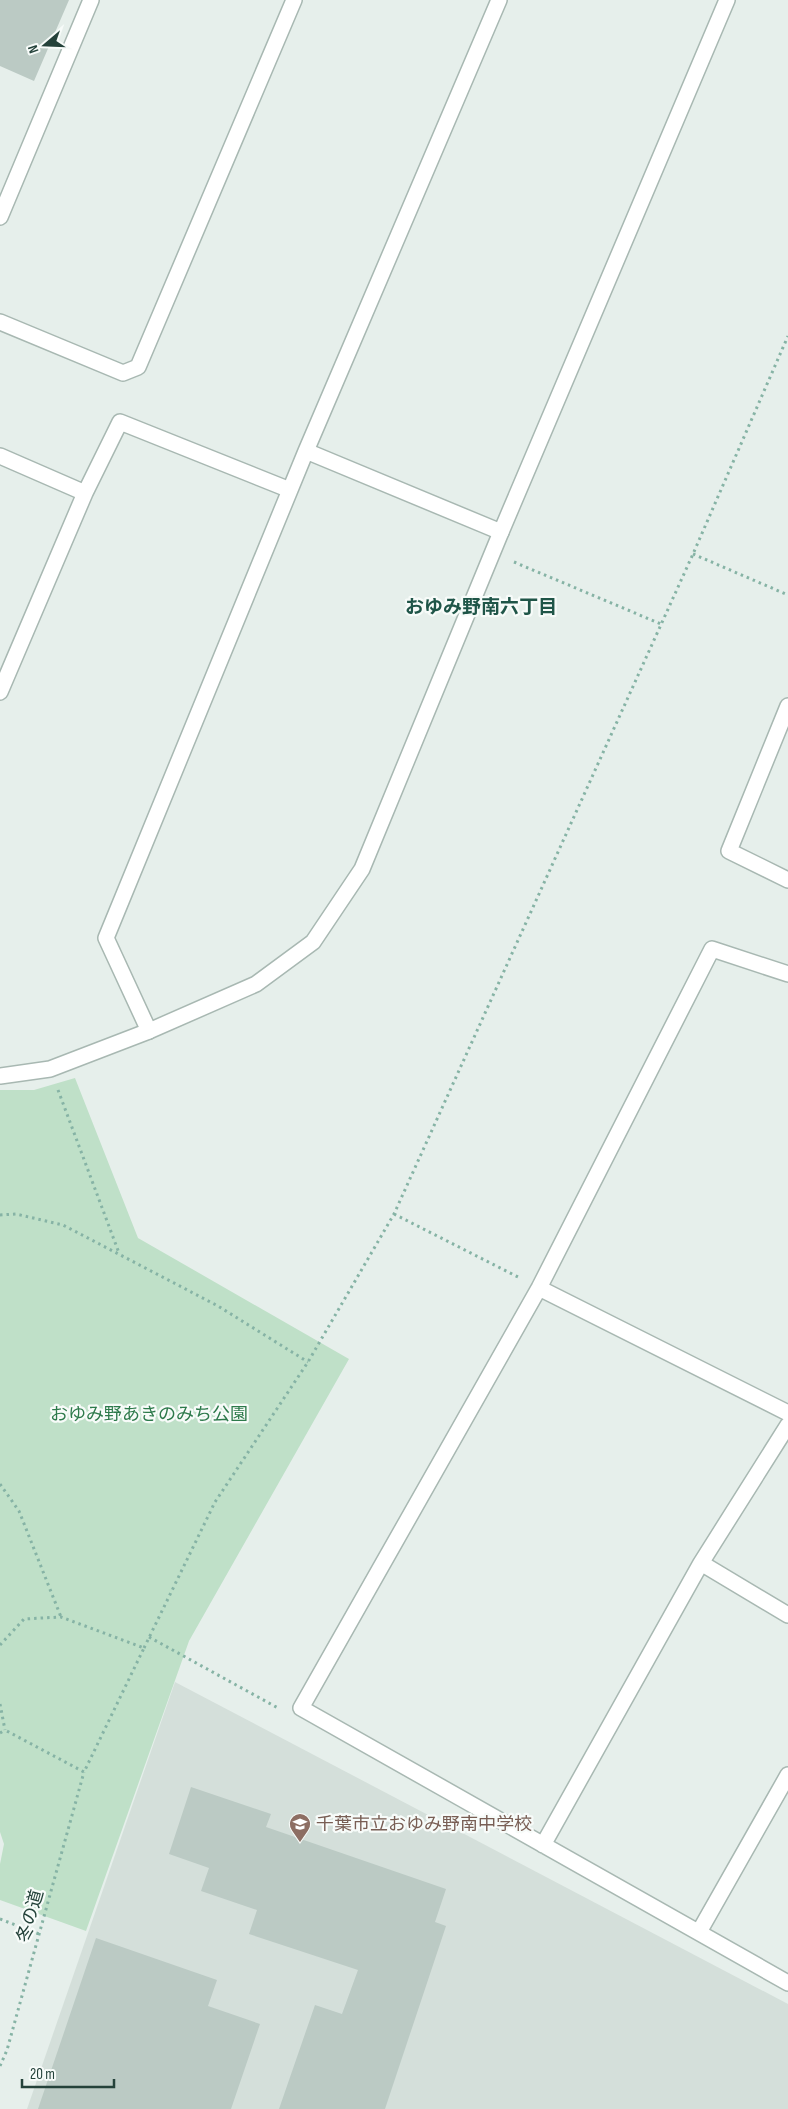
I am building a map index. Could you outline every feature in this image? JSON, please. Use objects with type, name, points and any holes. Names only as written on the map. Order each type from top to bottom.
[{"type":"street","points":[[0,217],[91,0]]},
{"type":"street","points":[[0,322],[123,373],[138,366],[294,0]]},
{"type":"street","points":[[149,1031],[106,938],[306,451],[499,0]]},
{"type":"street","points":[[0,1076],[50,1069],[149,1031],[256,984],[314,942],[362,869],[501,532],[727,0]]},
{"type":"street","points":[[0,692],[85,492],[120,422],[290,490]]},
{"type":"street","points":[[306,451],[501,532]]},
{"type":"street","points":[[0,456],[85,492]]},
{"type":"street","points":[[788,706],[729,851],[788,880]]},
{"type":"street","points":[[788,974],[712,949],[539,1288],[301,1708],[788,1983]]},
{"type":"street","points":[[539,1288],[788,1413]]},
{"type":"street","points":[[543,1845],[701,1563],[788,1425]]},
{"type":"street","points":[[701,1563],[788,1615]]},
{"type":"street","points":[[699,1932],[788,1775]]},
{"type":"path","name":"冬の道","points":[[0,2066],[7,2050],[84,1772],[214,1502],[308,1362],[394,1214],[693,554],[788,336]]},
{"type":"path","points":[[693,554],[788,595]]},
{"type":"path","points":[[50,1069],[119,1254]]},
{"type":"path","points":[[0,1215],[16,1214],[63,1224],[218,1306],[308,1362]]},
{"type":"path","points":[[394,1214],[539,1288]]},
{"type":"path","points":[[0,1484],[19,1511],[61,1616]]},
{"type":"path","points":[[0,1645],[24,1619],[61,1616],[144,1648]]},
{"type":"path","points":[[149,1637],[289,1714],[301,1708]]},
{"type":"path","points":[[0,1704],[5,1730]]},
{"type":"path","points":[[5,1730],[84,1772]]},
{"type":"path","points":[[0,1733],[5,1730]]},
{"type":"path","points":[[0,1919],[39,1934]]},
{"type":"shaded area","name":"千葉市立おゆみ野南中学校","points":[[175,1682],[788,2004],[788,2109],[27,2109]]},
{"type":"green space","name":"おゆみ野あきのみち公園","points":[[75,1078],[138,1238],[349,1359],[189,1641],[86,1931],[0,1900],[0,1864],[4,1844],[0,1832],[0,1090],[34,1090]]},
{"type":"building","points":[[0,0],[69,0],[34,81],[0,66]]},
{"type":"building","points":[[191,1787],[271,1814],[266,1827],[446,1889],[435,1922],[446,1926],[385,2109],[279,2109],[315,2005],[342,2014],[358,1970],[249,1934],[257,1910],[201,1891],[209,1868],[169,1854]]},
{"type":"building","points":[[96,1938],[217,1980],[208,2006],[260,2024],[231,2109],[38,2109]]},
{"type":"place","name":"千葉市立おゆみ野南中学校","points":[[300,1843]]},
{"type":"district","name":"おゆみ野南六丁目","points":[[481,606]]}]
